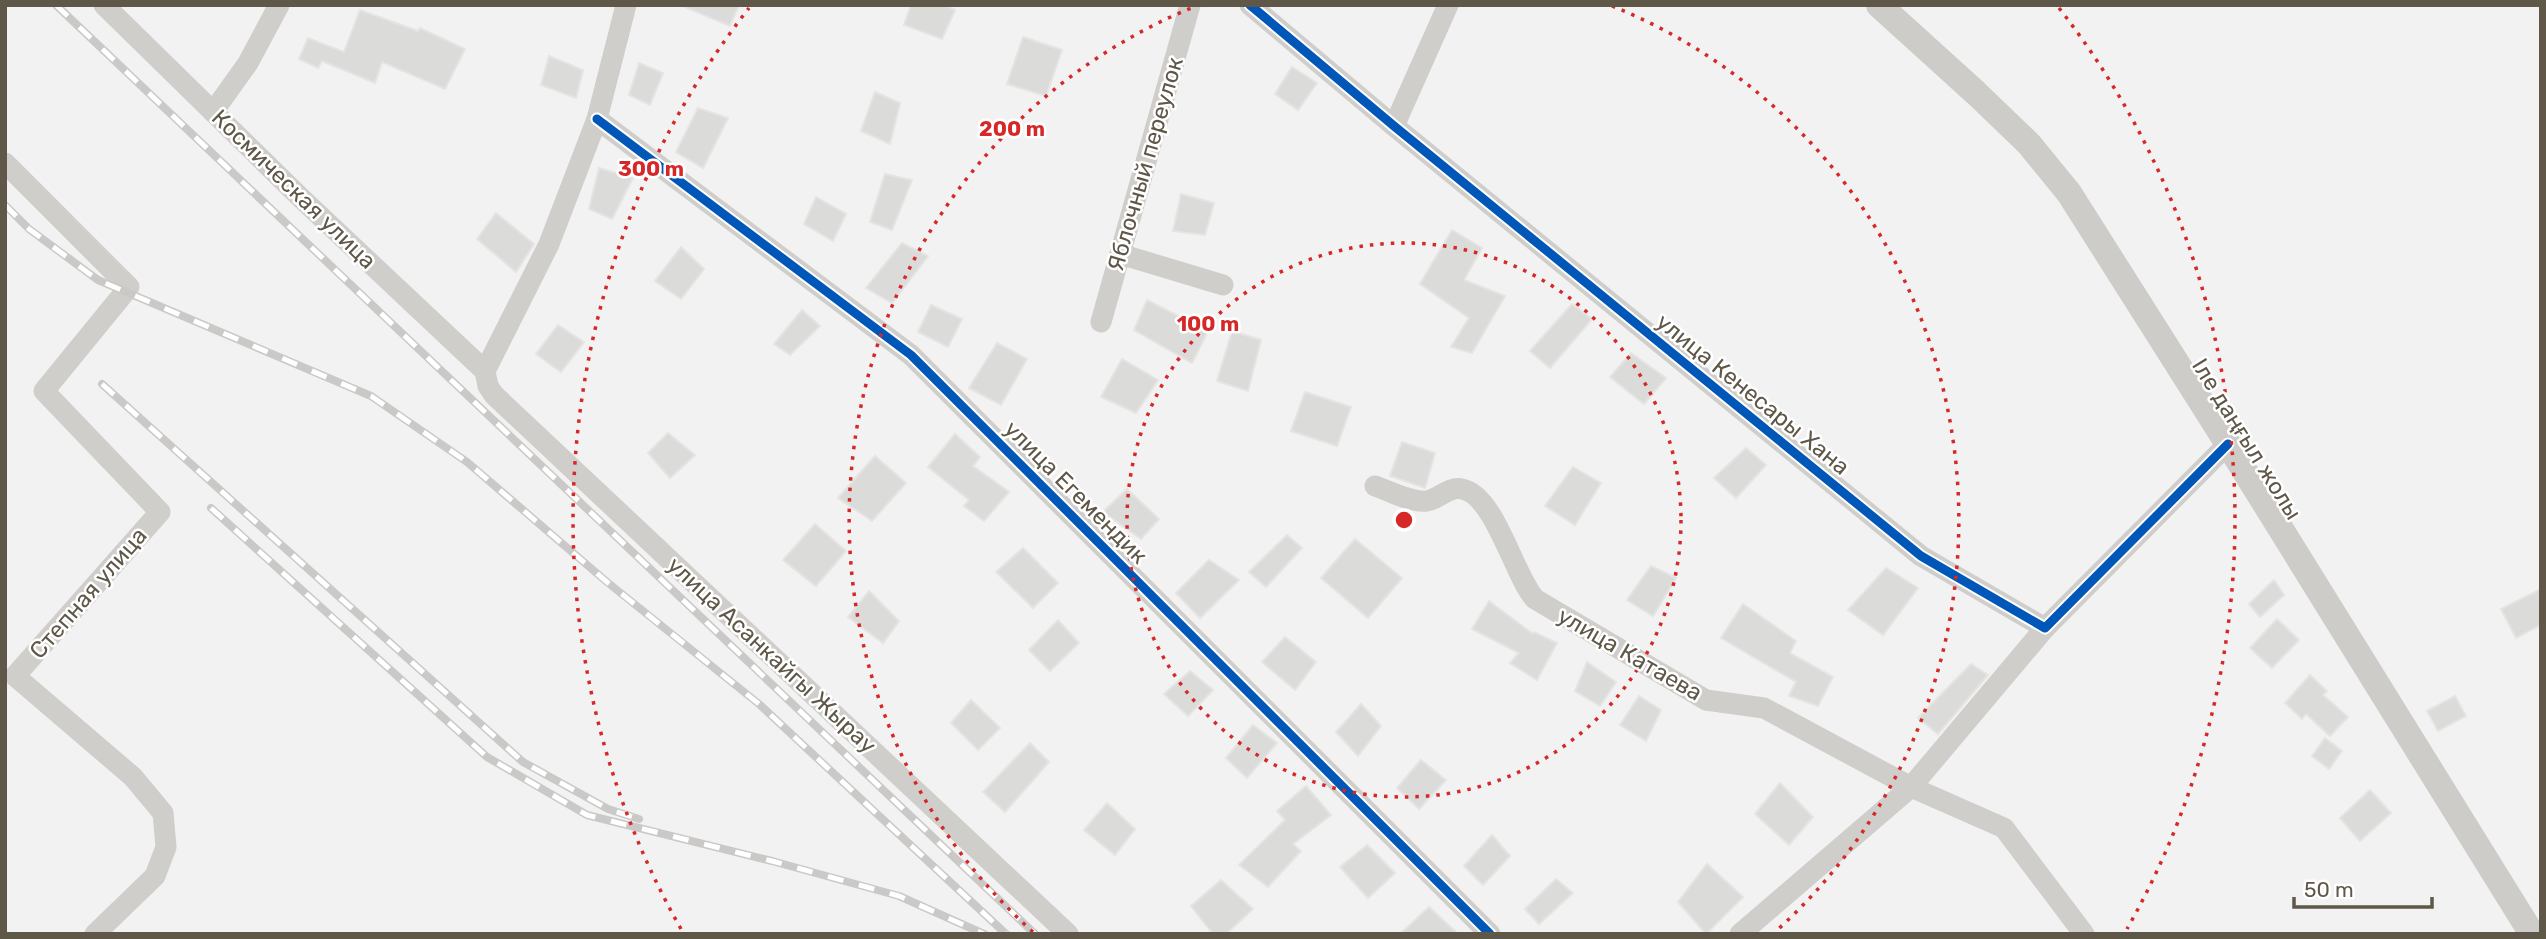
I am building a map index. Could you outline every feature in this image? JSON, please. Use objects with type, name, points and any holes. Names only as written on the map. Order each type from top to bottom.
[{"type":"main road","name":"Іле даңғыл жолы","points":[[1879,5],[2029,144],[2069,193],[2532,934]]},
{"type":"street","name":"Космическая улица","points":[[104,5],[301,198],[485,371]]},
{"type":"street","points":[[214,112],[248,63],[279,5]]},
{"type":"street","points":[[485,371],[550,244],[597,119],[626,5]]},
{"type":"street","name":"Яблочный переулок","points":[[1101,322],[1190,5]]},
{"type":"street","name":"улица Кенесары Хана","points":[[1250,5],[1394,126],[1921,556],[2045,628]]},
{"type":"street","points":[[1394,126],[1448,5]]},
{"type":"street","name":"улица Егемендик","points":[[597,119],[911,355],[1490,934]]},
{"type":"street","name":"Степная улица","points":[[5,163],[129,287],[44,391],[160,512],[15,676],[133,777],[163,813],[166,847],[155,876],[95,934]]},
{"type":"street","points":[[1120,254],[1223,285]]},
{"type":"street","name":"улица Асанкайгы Жырау","points":[[485,371],[488,386],[494,395],[1068,934]]},
{"type":"street","points":[[1740,934],[1911,786],[2045,628],[2228,444]]},
{"type":"street","name":"улица Катаева","points":[[1375,486],[1412,499],[1427,500],[1458,488],[1470,491],[1508,544],[1526,589],[1535,599],[1706,700],[1764,708],[1911,786],[2004,828],[2084,934]]},
{"type":"building","points":[[680,5],[739,5],[730,26]]},
{"type":"building","points":[[911,5],[944,5],[955,10],[942,39],[904,25]]},
{"type":"building","points":[[360,10],[418,31],[420,28],[465,49],[445,89],[382,62],[375,83],[322,61],[318,68],[299,59],[308,38],[344,52]]},
{"type":"building","points":[[1023,37],[1062,50],[1046,96],[1007,84]]},
{"type":"building","points":[[549,56],[583,70],[576,98],[541,85]]},
{"type":"building","points":[[639,63],[663,73],[650,105],[629,95]]},
{"type":"building","points":[[1292,67],[1317,83],[1298,110],[1275,94]]},
{"type":"building","points":[[875,92],[900,103],[890,144],[861,131]]},
{"type":"building","points":[[698,108],[728,118],[703,168],[676,152]]},
{"type":"building","points":[[599,168],[633,178],[612,219],[589,209]]},
{"type":"building","points":[[885,174],[912,180],[892,230],[870,222]]},
{"type":"building","points":[[1181,194],[1214,203],[1205,235],[1173,231]]},
{"type":"building","points":[[816,197],[846,214],[833,241],[804,224]]},
{"type":"building","points":[[496,213],[534,244],[516,272],[477,239]]},
{"type":"building","points":[[1452,230],[1482,248],[1464,280],[1505,296],[1472,353],[1451,347],[1469,318],[1420,284]]},
{"type":"building","points":[[902,243],[928,256],[892,303],[866,288]]},
{"type":"building","points":[[681,247],[704,269],[681,299],[655,281]]},
{"type":"building","points":[[1147,300],[1208,331],[1192,363],[1134,330]]},
{"type":"building","points":[[1572,304],[1592,319],[1550,368],[1530,351]]},
{"type":"building","points":[[931,305],[962,319],[948,347],[918,332]]},
{"type":"building","points":[[802,310],[820,326],[790,355],[774,344]]},
{"type":"building","points":[[558,325],[584,342],[561,372],[536,354]]},
{"type":"building","points":[[1232,331],[1261,340],[1248,391],[1217,381]]},
{"type":"building","points":[[997,343],[1027,359],[1001,405],[969,388]]},
{"type":"building","points":[[1631,353],[1666,378],[1644,404],[1610,377]]},
{"type":"building","points":[[1122,359],[1158,380],[1136,413],[1101,397]]},
{"type":"building","points":[[1305,392],[1351,407],[1337,446],[1291,431]]},
{"type":"building","points":[[668,433],[695,455],[670,478],[648,453]]},
{"type":"building","points":[[955,434],[980,457],[973,466],[1009,492],[984,521],[964,506],[969,500],[928,467]]},
{"type":"building","points":[[1402,442],[1435,453],[1425,488],[1390,476]]},
{"type":"building","points":[[1746,448],[1766,465],[1736,498],[1714,478]]},
{"type":"building","points":[[875,456],[906,483],[872,521],[838,498]]},
{"type":"building","points":[[1573,467],[1601,483],[1575,525],[1545,506]]},
{"type":"building","points":[[1127,489],[1159,519],[1141,539],[1103,512]]},
{"type":"building","points":[[815,524],[846,551],[816,586],[783,560]]},
{"type":"building","points":[[1287,535],[1302,548],[1266,587],[1249,572]]},
{"type":"building","points":[[1355,539],[1402,578],[1368,618],[1321,578]]},
{"type":"building","points":[[1023,548],[1058,583],[1033,608],[996,572]]},
{"type":"building","points":[[1209,560],[1239,580],[1200,618],[1176,593]]},
{"type":"building","points":[[1651,566],[1676,578],[1653,616],[1627,600]]},
{"type":"building","points":[[1886,568],[1918,588],[1883,635],[1848,610]]},
{"type":"building","points":[[2274,580],[2284,595],[2260,617],[2249,604]]},
{"type":"building","points":[[2541,589],[2541,625],[2516,638],[2501,609]]},
{"type":"building","points":[[869,591],[899,621],[883,643],[848,617]]},
{"type":"building","points":[[1489,601],[1533,634],[1534,632],[1557,643],[1537,680],[1510,663],[1519,653],[1472,629]]},
{"type":"building","points":[[1743,604],[1796,641],[1790,653],[1833,677],[1818,706],[1789,696],[1796,682],[1721,638]]},
{"type":"building","points":[[2277,619],[2299,640],[2272,668],[2250,648]]},
{"type":"building","points":[[1058,620],[1079,643],[1050,671],[1029,650]]},
{"type":"building","points":[[1285,637],[1316,662],[1295,690],[1262,662]]},
{"type":"building","points":[[1587,662],[1616,682],[1600,706],[1575,691]]},
{"type":"building","points":[[1971,664],[1988,675],[1938,734],[1918,718]]},
{"type":"building","points":[[1190,671],[1213,690],[1188,716],[1164,694]]},
{"type":"building","points":[[2310,675],[2327,691],[2323,695],[2348,717],[2330,736],[2306,714],[2302,719],[2285,703]]},
{"type":"building","points":[[1639,696],[1661,710],[1646,741],[1620,725]]},
{"type":"building","points":[[2455,696],[2466,716],[2438,731],[2427,711]]},
{"type":"building","points":[[971,700],[1000,728],[978,750],[951,723]]},
{"type":"building","points":[[1361,704],[1381,726],[1358,756],[1336,732]]},
{"type":"building","points":[[1253,725],[1277,743],[1247,778],[1226,758]]},
{"type":"building","points":[[2325,738],[2342,751],[2329,769],[2312,756]]},
{"type":"building","points":[[1030,743],[1049,762],[1005,812],[983,792]]},
{"type":"building","points":[[1421,760],[1446,780],[1419,809],[1397,788]]},
{"type":"building","points":[[1780,783],[1813,817],[1789,845],[1755,814]]},
{"type":"building","points":[[1306,786],[1331,815],[1293,844],[1301,851],[1268,887],[1239,865],[1285,820],[1277,811]]},
{"type":"building","points":[[2370,790],[2391,813],[2360,841],[2340,818]]},
{"type":"building","points":[[1107,803],[1135,829],[1115,855],[1084,830]]},
{"type":"building","points":[[1492,835],[1510,856],[1483,885],[1464,866]]},
{"type":"building","points":[[1367,845],[1395,873],[1368,898],[1340,867]]},
{"type":"building","points":[[1707,864],[1743,897],[1706,934],[1678,902]]},
{"type":"building","points":[[1556,879],[1573,893],[1539,924],[1525,909]]},
{"type":"building","points":[[1221,880],[1253,909],[1226,934],[1213,934],[1191,906]]},
{"type":"building","points":[[1429,907],[1458,934],[1400,934]]},
{"type":"railway","points":[[56,5],[1035,934]]},
{"type":"railway","points":[[5,205],[29,229],[98,280],[371,396],[467,462],[607,582],[759,704],[1006,934]]},
{"type":"railway","points":[[102,384],[523,762],[608,809],[639,819]]},
{"type":"railway","points":[[211,508],[487,757],[587,815],[899,896],[984,934]]},
{"type":"cycle path","points":[[1250,5],[1394,126],[1921,556],[2045,628],[2228,444]]},
{"type":"cycle path","points":[[597,119],[911,355],[1490,934]]}]
